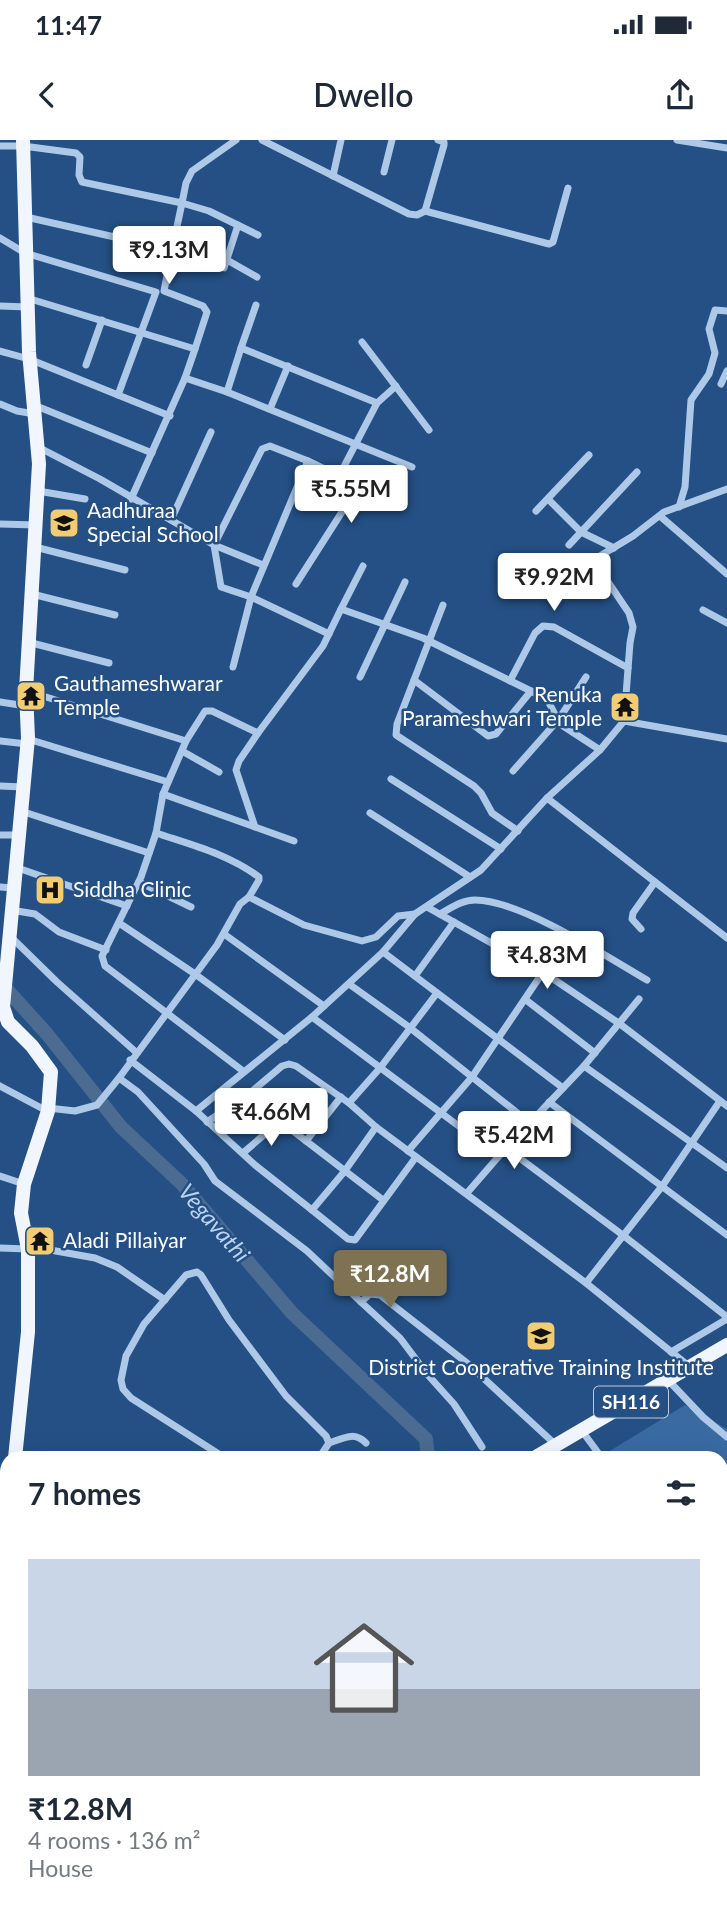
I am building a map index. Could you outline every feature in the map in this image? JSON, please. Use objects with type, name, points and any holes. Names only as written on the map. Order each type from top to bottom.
[{"type":"main road","points":[[16,1451],[29,1332],[28,1247],[21,1213],[24,1184],[48,1110],[51,1072],[32,1046],[8,1022],[3,1007],[10,910],[6,888],[15,866],[27,741],[28,642],[38,491],[38,447],[26,302],[23,143]]},
{"type":"main road","name":"SH116","points":[[546,1451],[727,1345]]},
{"type":"street","points":[[118,395],[167,276],[186,183],[192,171],[236,140]]},
{"type":"street","points":[[262,140],[408,214],[417,215],[425,211],[549,244],[553,242],[568,188]]},
{"type":"street","points":[[333,176],[341,140]]},
{"type":"street","points":[[384,172],[392,140]]},
{"type":"street","points":[[425,211],[444,145],[444,142],[438,140]]},
{"type":"street","points":[[677,140],[727,148]]},
{"type":"street","points":[[0,146],[23,143],[76,153],[80,157],[79,179],[88,185],[201,208],[258,235]]},
{"type":"street","points":[[24,219],[172,250]]},
{"type":"street","points":[[238,225],[226,264],[257,277]]},
{"type":"street","points":[[0,238],[160,291],[207,312],[170,415],[131,499]]},
{"type":"street","points":[[0,306],[26,302],[102,320],[195,349]]},
{"type":"street","points":[[227,392],[256,305]]},
{"type":"street","points":[[679,507],[685,487],[691,400],[709,374],[715,353],[709,329],[715,310],[727,311]]},
{"type":"street","points":[[86,365],[102,320]]},
{"type":"street","points":[[362,342],[429,430]]},
{"type":"street","points":[[242,348],[377,403]]},
{"type":"street","points":[[0,352],[29,359],[170,415]]},
{"type":"street","points":[[270,409],[289,366]]},
{"type":"street","points":[[721,384],[727,371]]},
{"type":"street","points":[[185,378],[227,392],[412,467]]},
{"type":"street","points":[[339,476],[377,403],[396,386]]},
{"type":"street","points":[[0,404],[17,411],[34,409],[152,453]]},
{"type":"street","points":[[171,520],[211,432]]},
{"type":"street","points":[[296,584],[356,486],[308,461],[270,446],[262,449],[214,545],[220,587],[251,597],[329,634]]},
{"type":"street","points":[[38,447],[100,479],[214,545],[263,565]]},
{"type":"street","points":[[536,511],[589,456]]},
{"type":"street","points":[[233,667],[251,597],[308,461]]},
{"type":"street","points":[[569,545],[637,472]]},
{"type":"street","points":[[552,557],[595,559],[660,516],[727,489]]},
{"type":"street","points":[[38,491],[85,499]]},
{"type":"street","points":[[548,499],[581,532],[614,548]]},
{"type":"street","points":[[660,516],[727,574]]},
{"type":"street","points":[[0,524],[36,525]]},
{"type":"street","points":[[34,547],[125,570]]},
{"type":"street","points":[[196,1111],[285,1040],[349,984],[383,952],[415,914],[481,870],[547,798],[600,750],[624,721],[633,627],[629,613],[595,559]]},
{"type":"street","points":[[255,827],[236,770],[239,761],[316,655],[363,566]]},
{"type":"street","points":[[360,677],[405,582]]},
{"type":"street","points":[[31,594],[115,615]]},
{"type":"street","points":[[443,605],[397,724],[396,735],[474,786],[492,813],[518,831]]},
{"type":"street","points":[[341,609],[428,641],[531,691],[548,701],[560,724],[600,750]]},
{"type":"street","points":[[704,610],[727,623]]},
{"type":"street","points":[[510,681],[535,633],[543,626],[554,627],[628,668]]},
{"type":"street","points":[[28,642],[108,663]]},
{"type":"street","points":[[513,772],[559,719],[586,677]]},
{"type":"street","points":[[414,680],[488,736],[496,734],[531,691]]},
{"type":"street","points":[[0,702],[26,699],[186,741]]},
{"type":"street","points":[[243,1071],[105,966],[102,956],[139,883],[156,833],[163,794],[168,782],[186,741],[205,711],[212,711],[258,733]]},
{"type":"street","points":[[624,721],[727,739]]},
{"type":"street","points":[[0,741],[27,741],[168,782]]},
{"type":"street","points":[[182,751],[219,772]]},
{"type":"street","points":[[391,779],[500,849]]},
{"type":"street","points":[[0,786],[23,787]]},
{"type":"street","points":[[163,794],[294,841]]},
{"type":"street","points":[[547,798],[727,938]]},
{"type":"street","points":[[20,811],[149,853]]},
{"type":"street","points":[[370,813],[470,877]]},
{"type":"street","points":[[0,1086],[48,1110],[75,1111],[97,1105],[195,974],[224,933],[240,904],[249,897],[259,880],[259,877],[227,856],[156,833]]},
{"type":"street","points":[[0,835],[18,835]]},
{"type":"street","points":[[15,866],[127,906]]},
{"type":"street","points":[[641,929],[632,919],[633,913],[655,882]]},
{"type":"street","points":[[139,883],[191,907]]},
{"type":"street","points":[[249,897],[304,925],[362,941],[376,937],[398,916],[415,914]]},
{"type":"street","points":[[440,914],[473,900],[506,906],[581,942],[647,980]]},
{"type":"street","points":[[427,907],[543,972],[620,1024],[724,1104],[586,1283]]},
{"type":"street","points":[[10,910],[35,914],[59,932],[106,950]]},
{"type":"street","points":[[415,976],[454,922]]},
{"type":"street","points":[[119,923],[285,1040]]},
{"type":"street","points":[[224,933],[324,1006]]},
{"type":"street","points":[[8,934],[137,1053]]},
{"type":"street","points":[[383,952],[563,1088]]},
{"type":"street","points":[[408,1151],[472,1077],[543,972]]},
{"type":"street","points":[[349,984],[409,1027],[530,1123]]},
{"type":"street","points":[[349,1103],[380,1068],[437,993]]},
{"type":"street","points":[[467,1193],[584,1066],[639,999]]},
{"type":"street","points":[[526,1000],[595,1053]]},
{"type":"street","points":[[312,1017],[499,1156]]},
{"type":"street","points":[[130,1060],[196,1111],[351,1241],[355,1240],[416,1157]]},
{"type":"street","points":[[207,1122],[250,1093],[282,1066],[296,1066],[341,1097],[376,1127],[586,1283],[690,1367]]},
{"type":"street","points":[[584,1066],[727,1168]]},
{"type":"street","points":[[117,1080],[138,1092],[204,1164],[215,1181],[307,1251],[400,1338],[454,1404],[482,1447]]},
{"type":"street","points":[[250,1093],[280,1121],[383,1200]]},
{"type":"street","points":[[306,1141],[341,1097]]},
{"type":"street","points":[[549,1102],[727,1235]]},
{"type":"street","points":[[243,1153],[280,1121]]},
{"type":"street","points":[[312,1210],[344,1172],[376,1127]]},
{"type":"street","points":[[506,1148],[624,1236],[727,1318],[671,1352]]},
{"type":"street","points":[[0,1176],[24,1184]]},
{"type":"street","points":[[0,1248],[28,1247],[94,1258],[117,1267],[165,1300]]},
{"type":"street","points":[[214,1451],[131,1398],[123,1389],[121,1380],[125,1356],[144,1324],[186,1275],[197,1272],[286,1396],[326,1436],[329,1443]]},
{"type":"street","points":[[361,1302],[373,1293],[380,1295],[467,1363],[556,1445]]},
{"type":"street","points":[[668,1380],[703,1417],[727,1437]]},
{"type":"street","points":[[582,1432],[597,1451]]},
{"type":"street","points":[[324,1451],[329,1443],[353,1435],[360,1436],[366,1443]]},
{"type":"shaded area","points":[[685,1405],[727,1429],[727,1451],[610,1451]]},
{"type":"waterway","name":"Vegavathi","points":[[0,982],[47,1034],[121,1127],[182,1184],[292,1313],[426,1439],[427,1451]]},
{"type":"place","name":"Aadhuraa Special School","points":[[64,523]]},
{"type":"place","name":"Gauthameshwarar Temple","points":[[31,696]]},
{"type":"place","name":"Renuka Parameshwari Temple","points":[[625,707]]},
{"type":"place","name":"Siddha Clinic","points":[[50,890]]},
{"type":"place","name":"Aladi Pillaiyar","points":[[40,1241]]},
{"type":"place","name":"District Cooperative Training Institute","points":[[541,1336]]}]
